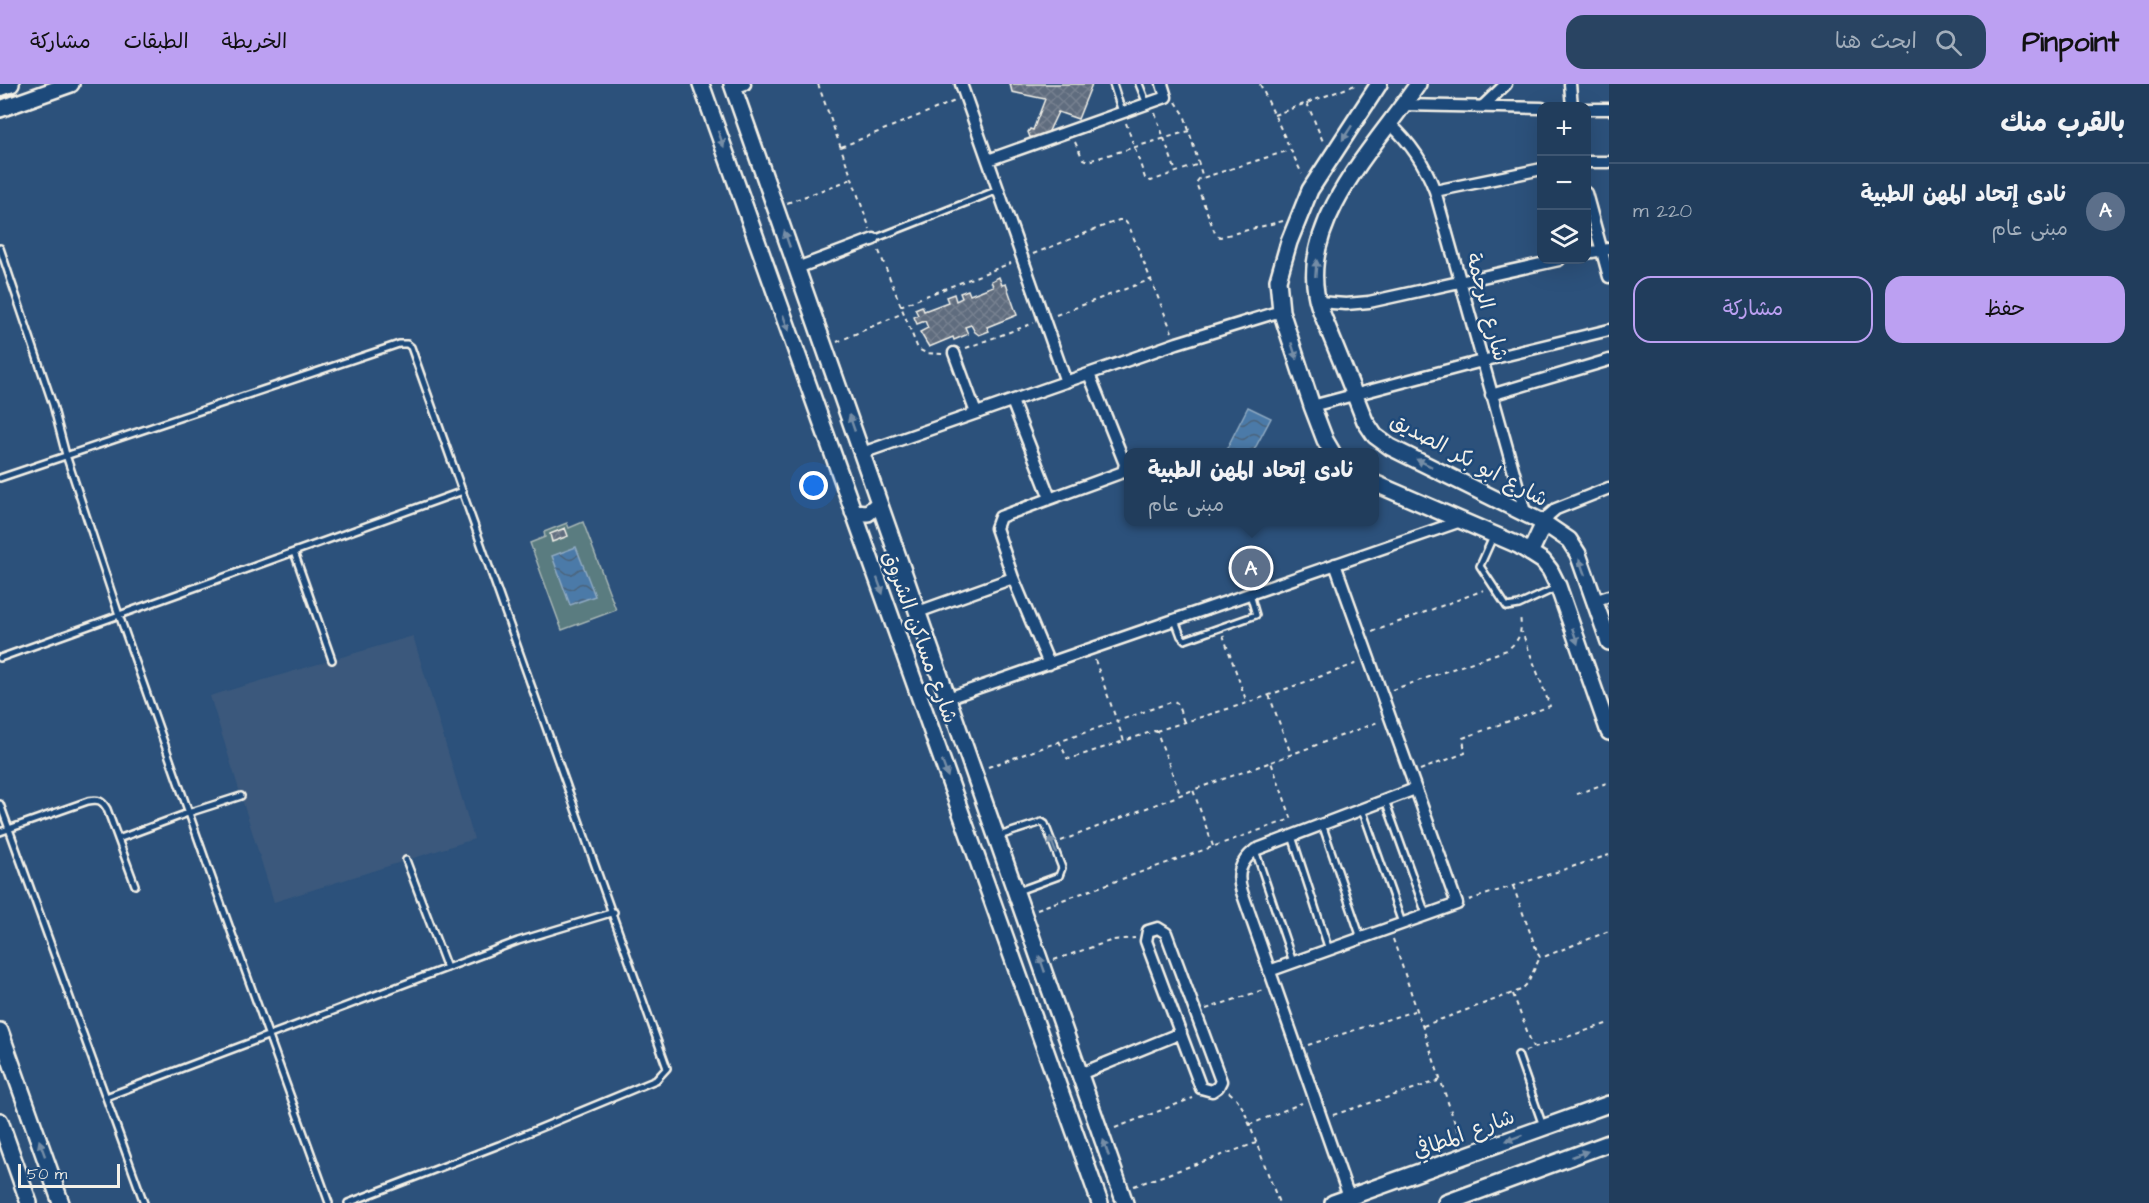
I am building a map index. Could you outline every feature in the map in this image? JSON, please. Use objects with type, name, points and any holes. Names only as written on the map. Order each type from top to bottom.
[{"type":"street","points":[[0,88],[11,84]]},
{"type":"street","points":[[0,109],[70,84]]},
{"type":"street","name":"شارع مساكن الشروق","points":[[701,84],[1100,1203]]},
{"type":"street","points":[[961,84],[1066,382]]},
{"type":"street","points":[[988,160],[1166,97],[1162,84]]},
{"type":"street","points":[[1329,448],[1312,406],[1281,311],[1278,280],[1297,219],[1310,190],[1379,84]]},
{"type":"street","name":"شارع ابو بكر الصديق","points":[[1418,84],[1363,159],[1333,207],[1318,248],[1315,269],[1318,302],[1369,429],[1381,441],[1525,512],[1562,535],[1574,546],[1609,642]]},
{"type":"street","points":[[1483,106],[1506,84]]},
{"type":"street","points":[[1570,84],[1572,102]]},
{"type":"street","name":"شارع مساكن الشروق","points":[[737,85],[797,268],[1123,1197]]},
{"type":"street","points":[[1404,105],[1537,108]]},
{"type":"street","points":[[1591,109],[1609,109]]},
{"type":"street","name":"شارع الرحمة","points":[[1390,124],[1413,148],[1426,169],[1435,191],[1525,512]]},
{"type":"street","points":[[1591,162],[1609,162]]},
{"type":"street","points":[[1435,191],[1537,170]]},
{"type":"street","points":[[1591,206],[1605,250],[1609,277]]},
{"type":"street","points":[[797,268],[874,239]]},
{"type":"street","points":[[1318,302],[1346,304],[1369,302],[1540,264]]},
{"type":"street","points":[[862,453],[1177,343],[1281,311]]},
{"type":"street","points":[[1312,406],[1609,330]]},
{"type":"street","points":[[954,353],[976,413]]},
{"type":"street","points":[[1491,395],[1609,360]]},
{"type":"street","points":[[1089,374],[1124,462]]},
{"type":"street","points":[[1012,401],[1050,498]]},
{"type":"street","points":[[1048,664],[1013,578],[996,528],[997,522],[1005,514],[1121,474],[1124,471]]},
{"type":"street","points":[[1379,485],[1494,535],[1543,561],[1558,586],[1609,732]]},
{"type":"street","points":[[1530,553],[1544,523],[1556,508],[1609,488]]},
{"type":"street","points":[[853,512],[868,513],[879,503]]},
{"type":"street","points":[[948,698],[1461,521]]},
{"type":"street","points":[[865,546],[870,536],[875,533],[885,532],[890,535]]},
{"type":"street","points":[[1269,971],[1457,904],[1335,564]]},
{"type":"street","points":[[918,612],[1013,578]]},
{"type":"street","points":[[1594,601],[1609,596]]},
{"type":"street","points":[[1349,1197],[1238,880],[1240,868],[1255,850],[1415,789]]},
{"type":"street","points":[[1154,928],[1161,928],[1166,933],[1221,1081],[1212,1091],[1201,1088],[1146,941],[1146,934],[1154,928]]},
{"type":"street","points":[[0,1031],[61,1203]]},
{"type":"street","points":[[1080,1074],[1180,1033]]},
{"type":"street","name":"شارع المطافي","points":[[1333,1203],[1609,1104]]},
{"type":"street","points":[[0,1120],[29,1203]]},
{"type":"street","points":[[1446,1203],[1609,1143]]},
{"type":"lane","points":[[1113,84],[1122,112]]},
{"type":"lane","points":[[1139,84],[1149,103]]},
{"type":"lane","points":[[874,239],[998,190]]},
{"type":"lane","points":[[0,248],[53,405],[66,455],[119,615],[329,1203]]},
{"type":"lane","points":[[0,478],[399,344],[407,344],[411,347],[667,1063],[664,1073],[656,1080],[499,1145],[348,1203]]},
{"type":"lane","points":[[0,658],[463,491]]},
{"type":"lane","points":[[1494,535],[1480,566],[1507,607],[1519,605],[1558,586]]},
{"type":"lane","points":[[294,552],[332,660]]},
{"type":"lane","points":[[1175,620],[1185,640],[1221,629],[1256,615],[1250,594]]},
{"type":"lane","points":[[118,839],[241,796]]},
{"type":"lane","points":[[0,832],[96,800],[102,801],[135,885]]},
{"type":"lane","points":[[1385,800],[1426,915]]},
{"type":"lane","points":[[0,804],[144,1203]]},
{"type":"lane","points":[[1362,809],[1402,924]]},
{"type":"lane","points":[[997,837],[1041,821],[1045,824],[1062,868],[1061,874],[1016,892]]},
{"type":"lane","points":[[1322,824],[1361,938]]},
{"type":"lane","points":[[1294,835],[1329,950]]},
{"type":"lane","points":[[1255,850],[1293,962]]},
{"type":"lane","points":[[405,860],[447,968]]},
{"type":"lane","points":[[106,1097],[518,941],[614,912]]},
{"type":"lane","points":[[1518,1055],[1544,1127]]},
{"type":"path","points":[[818,84],[874,239],[918,349],[926,353],[954,353]]},
{"type":"path","points":[[1260,84],[1310,190]]},
{"type":"path","points":[[1274,115],[1358,84]]},
{"type":"path","points":[[841,147],[966,97]]},
{"type":"path","points":[[1166,97],[1181,106],[1203,178]]},
{"type":"path","points":[[1149,103],[1176,172]]},
{"type":"path","points":[[1307,103],[1332,157]]},
{"type":"path","points":[[1122,112],[1148,181],[1199,164]]},
{"type":"path","points":[[1071,131],[1085,161],[1189,131]]},
{"type":"path","points":[[1290,150],[1203,178],[1196,183],[1215,233],[1220,237],[1266,224],[1297,219]]},
{"type":"path","points":[[776,207],[852,179]]},
{"type":"path","points":[[900,306],[1124,220],[1143,258],[1177,343]]},
{"type":"path","points":[[825,347],[903,313]]},
{"type":"path","points":[[1360,636],[1492,587]]},
{"type":"path","points":[[1410,774],[1464,753],[1463,738],[1549,707],[1550,704],[1522,632],[1519,605]]},
{"type":"path","points":[[1221,629],[1247,703]]},
{"type":"path","points":[[1381,694],[1507,650],[1517,642],[1522,632]]},
{"type":"path","points":[[1091,649],[1124,741]]},
{"type":"path","points":[[1059,741],[1066,758],[1070,759],[1247,703],[1368,659]]},
{"type":"path","points":[[1269,695],[1291,754]]},
{"type":"path","points":[[974,772],[1174,701],[1177,703],[1184,722]]},
{"type":"path","points":[[1053,844],[1180,794],[1390,717]]},
{"type":"path","points":[[1156,731],[1180,794]]},
{"type":"path","points":[[1271,762],[1291,819],[1294,835]]},
{"type":"path","points":[[1577,794],[1609,782]]},
{"type":"path","points":[[1193,790],[1213,846]]},
{"type":"path","points":[[1024,913],[1291,819]]},
{"type":"path","points":[[1457,904],[1609,855]]},
{"type":"path","points":[[1513,886],[1540,957]]},
{"type":"path","points":[[1390,928],[1466,1155]]},
{"type":"path","points":[[1540,957],[1609,931]]},
{"type":"path","points":[[1042,965],[1113,940],[1146,934]]},
{"type":"path","points":[[1423,1026],[1513,994],[1528,983],[1540,957]]},
{"type":"path","points":[[1196,1013],[1275,986]]},
{"type":"path","points":[[1513,994],[1533,1048]]},
{"type":"path","points":[[1297,1049],[1417,1010]]},
{"type":"path","points":[[1518,1055],[1609,1023]]},
{"type":"path","points":[[1321,1118],[1441,1080]]},
{"type":"path","points":[[1221,1081],[1237,1100],[1249,1125],[1279,1203]]},
{"type":"path","points":[[1101,1133],[1212,1091]]},
{"type":"path","points":[[1249,1125],[1314,1098]]},
{"type":"path","points":[[1123,1197],[1256,1143]]},
{"type":"shaded area","points":[[413,636],[474,839],[274,902],[210,696]]},
{"type":"green space","points":[[583,522],[616,610],[562,630],[530,543],[545,537],[544,532],[567,523],[569,528]]},
{"type":"water","points":[[1248,407],[1271,418],[1255,448],[1227,448]]},
{"type":"water","points":[[576,547],[595,596],[570,605],[552,556]]},
{"type":"building","points":[[1010,84],[1092,84],[1078,119],[1058,112],[1047,135],[1036,138],[1030,137],[1028,132],[1030,129],[1033,130],[1045,99],[1012,92]]},
{"type":"building","points":[[999,277],[1002,285],[1006,284],[1017,315],[987,327],[989,331],[979,335],[971,325],[965,327],[968,334],[954,340],[953,337],[929,347],[920,332],[928,328],[925,321],[917,324],[914,317],[918,315],[915,309],[922,306],[924,311],[948,302],[946,297],[954,294],[956,301],[962,298],[960,293],[968,290],[970,295],[993,286],[991,281]]},
{"type":"building","points":[[565,528],[568,536],[552,542],[550,534]]},
{"type":"place","name":"نادى إتحاد المهن الطبية","points":[[1251,568]]}]
